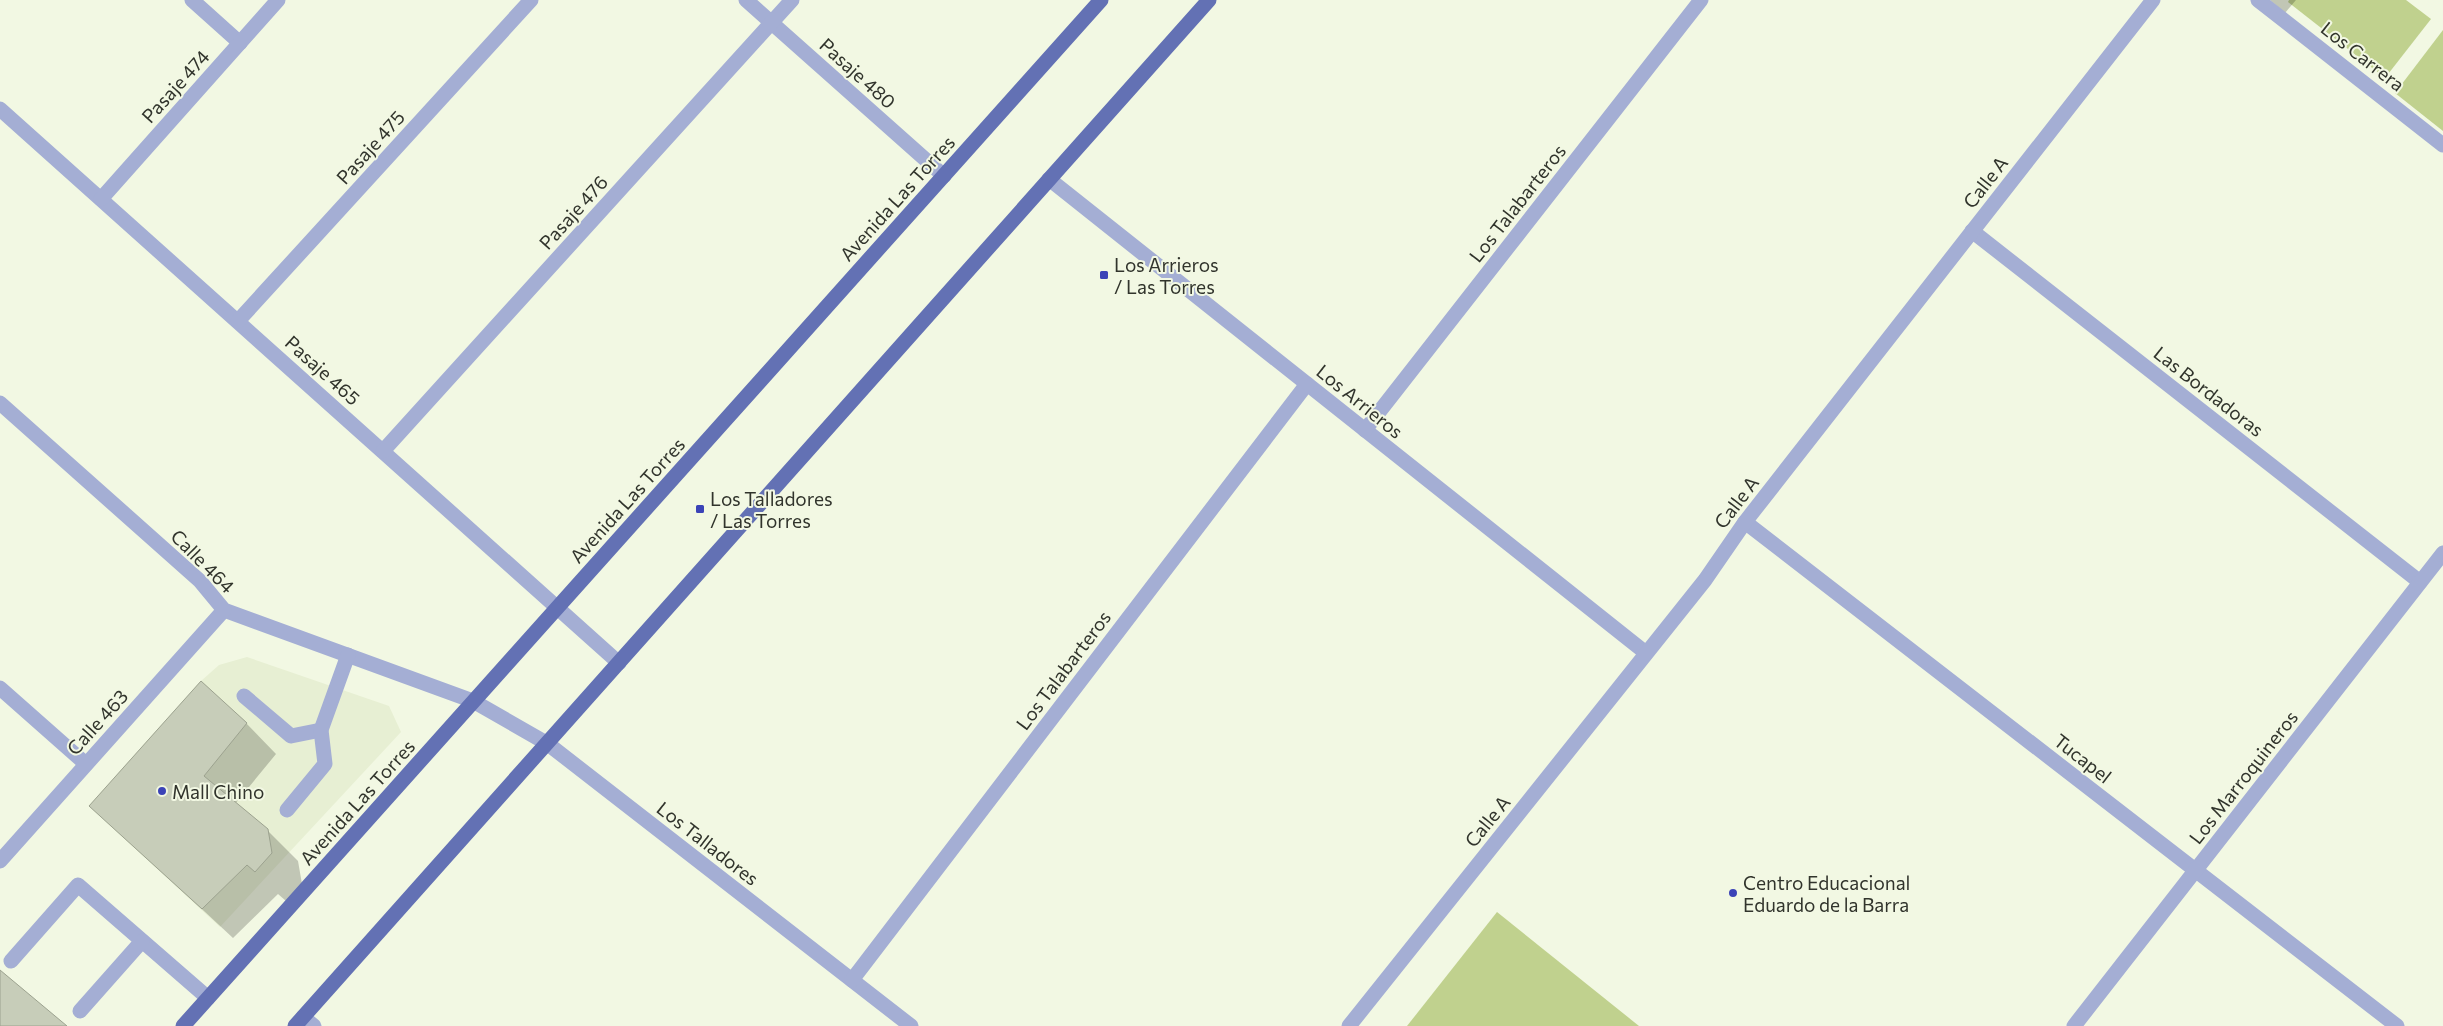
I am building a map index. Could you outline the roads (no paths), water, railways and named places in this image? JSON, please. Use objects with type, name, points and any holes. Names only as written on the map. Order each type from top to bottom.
[{"type":"main road","name":"Avenida Las Torres","points":[[183,1026],[1101,0]]},
{"type":"main road","points":[[304,1023],[619,663],[1209,0]]},
{"type":"street","points":[[192,0],[240,43]]},
{"type":"street","name":"Pasaje 474","points":[[102,199],[278,0]]},
{"type":"street","name":"Pasaje 475","points":[[238,321],[531,0]]},
{"type":"street","name":"Pasaje 480","points":[[746,0],[944,176]]},
{"type":"street","name":"Pasaje 476","points":[[383,451],[792,0]]},
{"type":"street","name":"Los Talabarteros","points":[[1365,430],[1701,0]]},
{"type":"street","name":"Calle A","points":[[1349,1026],[1705,580],[1745,522],[2153,0]]},
{"type":"street","name":"Los Carrera","points":[[2258,0],[2443,144]]},
{"type":"street","name":"Pasaje 465","points":[[0,109],[619,663]]},
{"type":"street","name":"Los Arrieros","points":[[1049,179],[1646,653]]},
{"type":"street","name":"Las Bordadoras","points":[[1972,231],[2420,582]]},
{"type":"street","name":"Los Talabarteros","points":[[852,980],[1307,384]]},
{"type":"street","name":"Calle 464","points":[[0,403],[200,581],[224,610],[473,701]]},
{"type":"street","name":"Tucapel","points":[[1745,522],[2397,1026]]},
{"type":"street","name":"Los Marroquineros","points":[[2074,1026],[2443,553]]},
{"type":"street","name":"Calle 463","points":[[0,861],[224,610]]},
{"type":"street","points":[[287,810],[325,764],[321,730],[348,655]]},
{"type":"street","points":[[0,688],[86,764]]},
{"type":"street","points":[[244,696],[292,736],[321,730]]},
{"type":"street","name":"Los Talladores","points":[[473,701],[548,744],[911,1026]]},
{"type":"street","points":[[11,961],[78,885],[208,998]]},
{"type":"street","points":[[80,1011],[142,941]]},
{"type":"place","name":"Los Arrieros / Las Torres","points":[[1104,275]]},
{"type":"place","name":"Los Talladores / Las Torres","points":[[700,509]]},
{"type":"place","name":"Mall Chino","points":[[162,791]]},
{"type":"place","name":"Centro Educacional Eduardo de la Barra","points":[[1733,893]]}]
